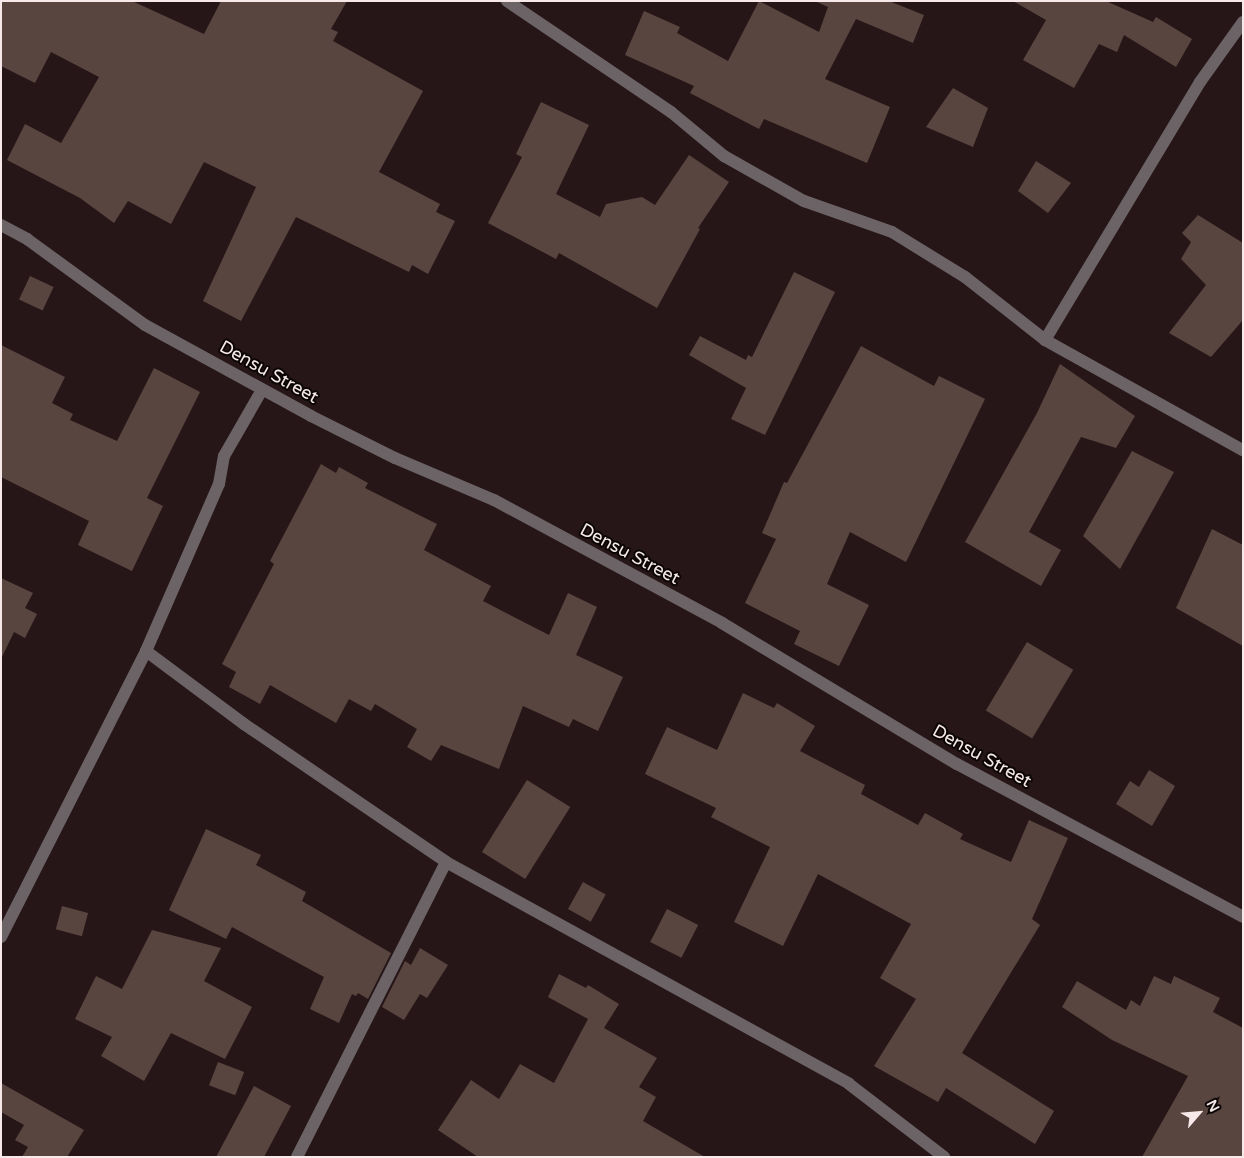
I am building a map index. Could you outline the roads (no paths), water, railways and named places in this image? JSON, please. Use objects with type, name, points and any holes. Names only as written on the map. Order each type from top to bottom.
[{"type":"street","points":[[507,1],[671,112],[724,156],[804,201],[892,232],[964,277],[1045,340],[1243,450]]},
{"type":"street","points":[[1045,340],[1200,82],[1243,22]]},
{"type":"street","name":"Densu Street","points":[[1,225],[27,239],[145,325],[262,390],[395,458],[494,500],[722,623],[957,764],[1243,917]]},
{"type":"street","points":[[1,937],[146,651],[219,484],[224,456],[262,390]]},
{"type":"street","points":[[146,651],[244,724],[446,862],[849,1084],[944,1157]]},
{"type":"street","points":[[297,1157],[446,862]]}]
